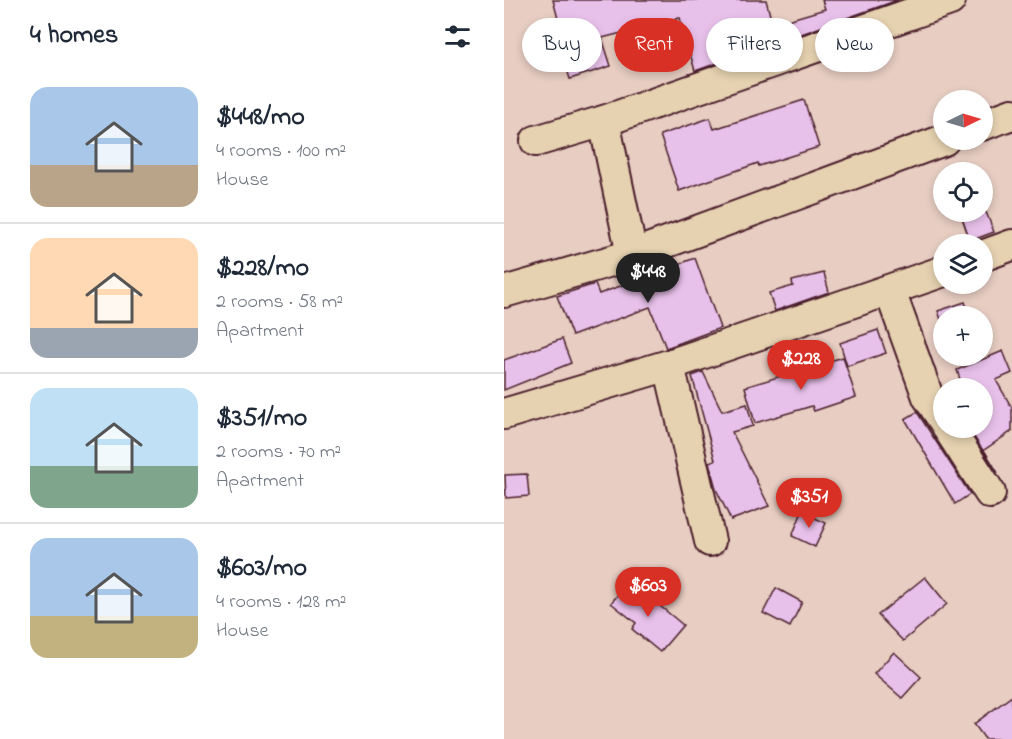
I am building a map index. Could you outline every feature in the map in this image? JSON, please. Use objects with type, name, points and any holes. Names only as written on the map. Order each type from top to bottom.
[{"type":"street","points":[[536,141],[604,121],[950,0]]},
{"type":"street","points":[[993,121],[1012,114]]},
{"type":"street","points":[[604,121],[632,255]]},
{"type":"street","points":[[504,292],[632,255],[933,144]]},
{"type":"street","points":[[993,252],[1012,245]]},
{"type":"street","points":[[504,414],[669,365],[933,275]]},
{"type":"street","points":[[890,291],[928,397],[933,404]]},
{"type":"street","points":[[669,365],[710,541]]},
{"type":"street","points":[[954,438],[990,493]]},
{"type":"building","points":[[553,0],[766,0],[771,18],[706,18],[706,67],[695,71],[694,18],[614,18],[614,35],[602,38],[602,18],[558,18]]},
{"type":"building","points":[[822,0],[898,0],[847,18],[815,18],[815,29],[803,33],[803,18],[795,18],[825,9]]},
{"type":"building","points":[[602,38],[611,66],[602,69]]},
{"type":"building","points":[[568,72],[592,72],[570,79]]},
{"type":"building","points":[[804,100],[819,147],[759,166],[758,163],[679,191],[660,135],[710,118],[714,129]]},
{"type":"building","points":[[963,222],[990,222],[994,232],[989,234],[968,234]]},
{"type":"building","points":[[695,258],[720,328],[666,348],[650,307],[572,336],[557,296],[595,284],[599,294]]},
{"type":"building","points":[[824,273],[829,292],[775,311],[769,293],[793,286],[792,281]]},
{"type":"building","points":[[965,302],[966,306],[953,306]]},
{"type":"building","points":[[878,330],[886,353],[847,366],[840,343]]},
{"type":"building","points":[[562,339],[571,363],[504,390],[504,360]]},
{"type":"building","points":[[1003,351],[1012,373],[996,380],[1012,408],[1012,431],[984,450],[998,473],[975,438],[993,438],[993,378],[960,378],[957,370],[967,366],[993,366],[993,355]]},
{"type":"building","points":[[843,357],[856,397],[814,411],[812,406],[755,423],[745,387]]},
{"type":"building","points":[[703,372],[722,411],[747,404],[753,426],[732,432],[769,506],[731,520],[716,489],[709,462],[715,460],[692,376]]},
{"type":"building","points":[[917,412],[970,494],[955,504],[905,419]]},
{"type":"building","points":[[527,474],[529,496],[506,498],[505,475]]},
{"type":"building","points":[[802,512],[826,523],[815,547],[792,536]]},
{"type":"building","points":[[925,577],[947,604],[903,641],[878,615]]},
{"type":"building","points":[[627,584],[652,604],[654,601],[683,625],[660,652],[632,629],[636,623],[611,603]]},
{"type":"building","points":[[776,588],[802,602],[790,627],[763,613]]},
{"type":"building","points":[[894,652],[921,677],[902,698],[874,674]]},
{"type":"building","points":[[1012,696],[1012,739],[985,739],[974,724]]}]
